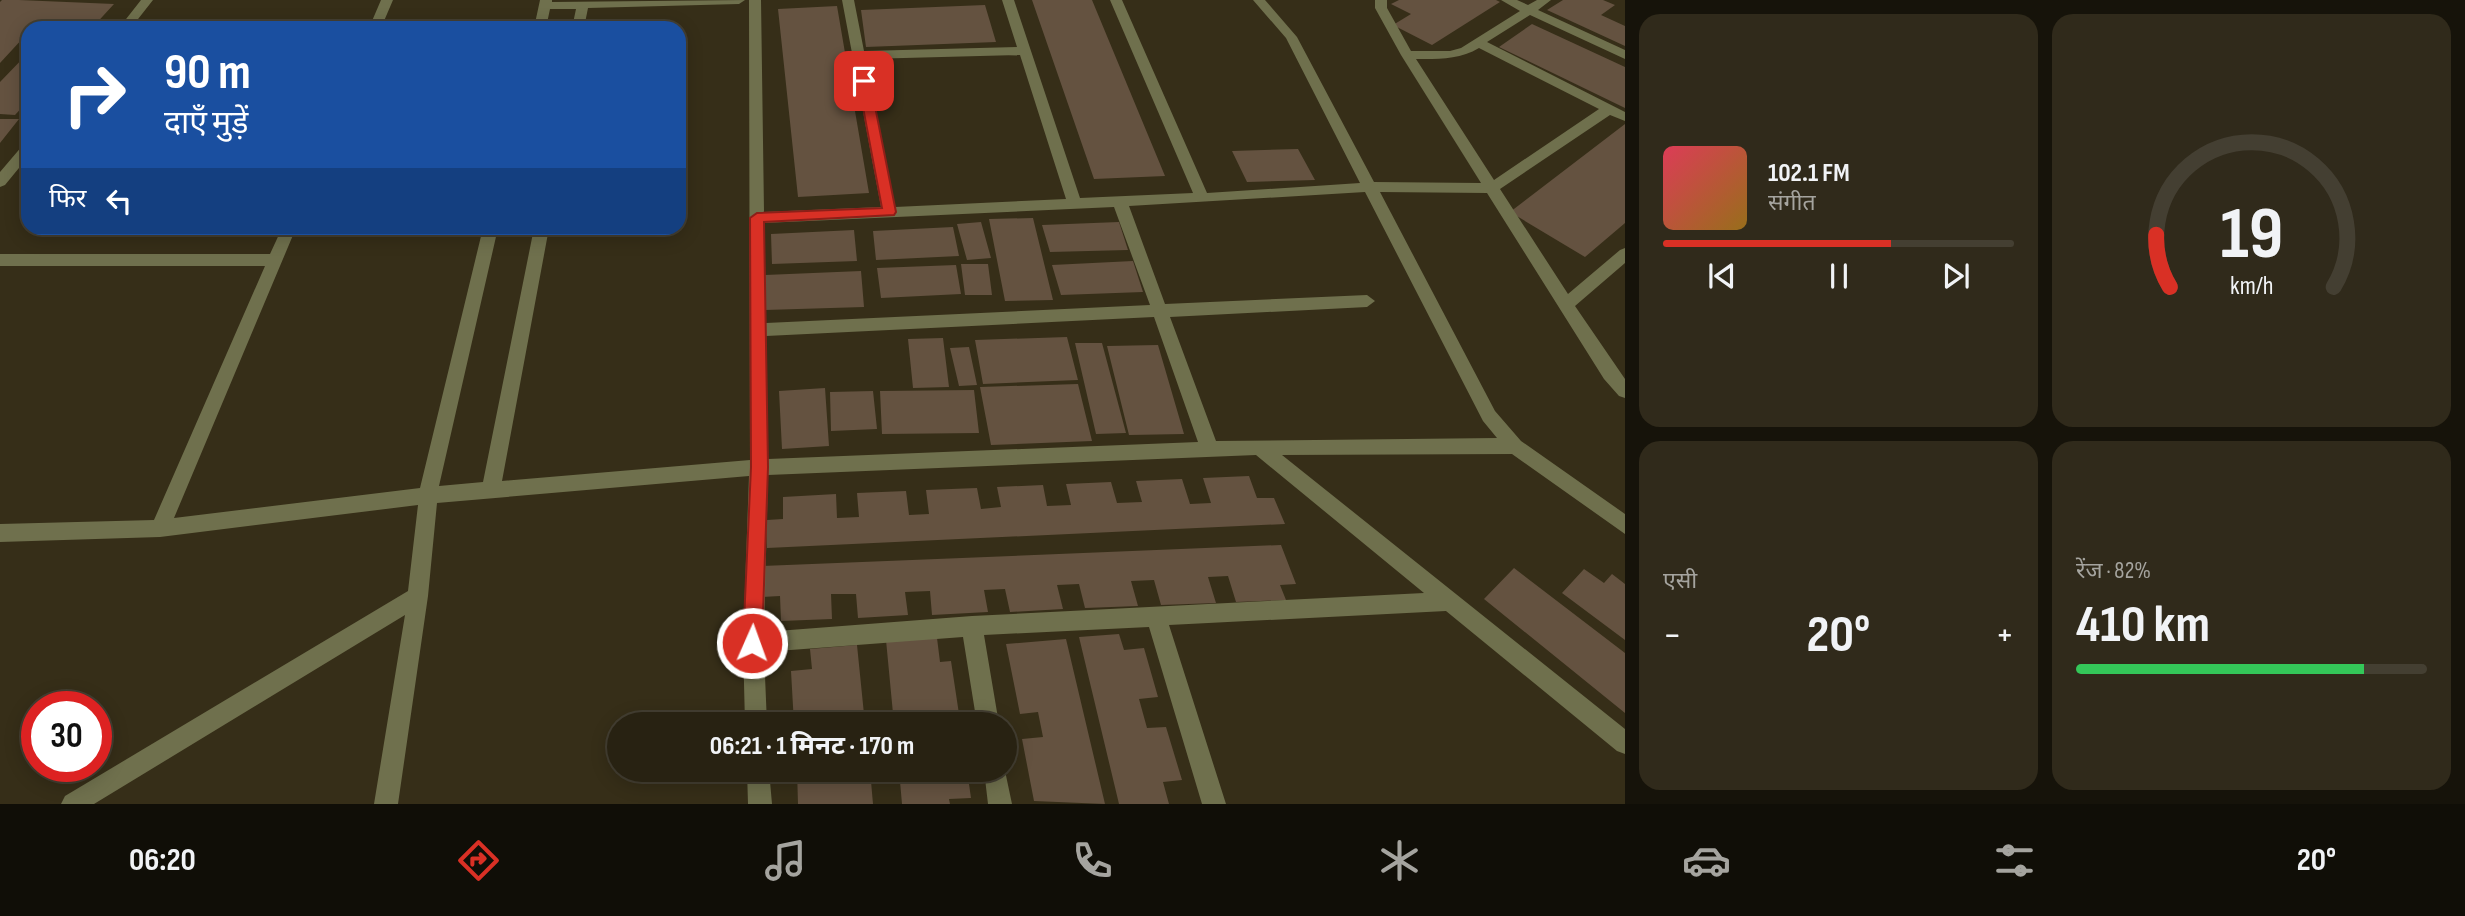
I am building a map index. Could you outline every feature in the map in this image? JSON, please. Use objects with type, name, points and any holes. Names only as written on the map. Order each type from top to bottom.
[{"type":"street","points":[[130,21],[147,0]]},
{"type":"street","points":[[378,21],[387,0]]},
{"type":"street","points":[[542,21],[546,3],[739,0]]},
{"type":"street","points":[[755,0],[759,467],[752,643],[755,712]]},
{"type":"street","points":[[848,0],[889,212]]},
{"type":"street","points":[[1008,0],[1075,204]]},
{"type":"street","points":[[1116,0],[1202,198]]},
{"type":"street","points":[[1259,0],[1291,37],[1489,416],[1514,446],[1625,525]]},
{"type":"street","points":[[1381,0],[1381,8],[1407,55],[1610,374],[1625,391]]},
{"type":"street","points":[[1507,0],[1625,55]]},
{"type":"street","points":[[1407,55],[1450,55],[1465,51],[1545,0]]},
{"type":"street","points":[[579,21],[583,2]]},
{"type":"street","points":[[1479,43],[1625,117]]},
{"type":"street","points":[[858,55],[1025,51]]},
{"type":"street","points":[[757,218],[1202,198],[1369,187],[1492,188],[1609,108]]},
{"type":"street","points":[[0,182],[21,156]]},
{"type":"street","points":[[1120,202],[1210,449]]},
{"type":"street","points":[[160,528],[286,235]]},
{"type":"street","points":[[386,804],[418,596],[428,495],[488,235]]},
{"type":"street","points":[[491,489],[540,235]]},
{"type":"street","points":[[1566,305],[1625,254]]},
{"type":"street","points":[[0,260],[275,260]]},
{"type":"street","points":[[758,330],[1367,300]]},
{"type":"street","points":[[0,533],[160,528],[428,495],[759,467],[1259,447],[1514,446]]},
{"type":"street","points":[[1259,447],[1625,743]]},
{"type":"street","points":[[73,804],[418,596]]},
{"type":"street","points":[[752,643],[972,626],[1450,601]]},
{"type":"street","points":[[1156,617],[1214,804]]},
{"type":"street","points":[[972,626],[986,712]]},
{"type":"street","points":[[759,782],[760,804]]},
{"type":"street","points":[[997,782],[1000,804]]},
{"type":"building","points":[[19,0],[114,4],[98,21],[21,21],[21,40],[0,63],[0,2]]},
{"type":"building","points":[[1032,0],[1092,0],[1165,176],[1094,179]]},
{"type":"building","points":[[1399,0],[1500,2],[1432,45],[1393,25],[1411,14],[1391,4]]},
{"type":"building","points":[[1563,0],[1603,0],[1615,5],[1601,15],[1625,26],[1625,46],[1547,10]]},
{"type":"building","points":[[985,5],[996,42],[866,47],[861,10]]},
{"type":"building","points":[[837,6],[869,193],[798,197],[778,9]]},
{"type":"building","points":[[1532,24],[1625,67],[1625,108],[1499,47]]},
{"type":"building","points":[[21,60],[21,109],[15,115],[0,114],[0,82]]},
{"type":"building","points":[[0,119],[19,119],[0,143]]},
{"type":"building","points":[[1625,124],[1625,223],[1585,257],[1510,212]]},
{"type":"building","points":[[1298,149],[1315,180],[1247,182],[1232,151]]},
{"type":"building","points":[[1033,218],[1053,300],[1005,301],[989,219]]},
{"type":"building","points":[[981,222],[991,258],[967,260],[957,224]]},
{"type":"building","points":[[1119,222],[1128,250],[1050,252],[1042,225]]},
{"type":"building","points":[[953,227],[959,256],[876,260],[873,231]]},
{"type":"building","points":[[854,230],[857,261],[772,264],[771,234]]},
{"type":"building","points":[[1133,261],[1143,292],[1061,295],[1052,265]]},
{"type":"building","points":[[961,264],[988,264],[992,295],[965,295]]},
{"type":"building","points":[[956,265],[961,294],[881,298],[877,268]]},
{"type":"building","points":[[861,271],[864,307],[765,310],[765,275]]},
{"type":"building","points":[[1067,337],[1078,380],[983,384],[975,340]]},
{"type":"building","points":[[943,338],[949,387],[913,388],[908,339]]},
{"type":"building","points":[[1075,343],[1102,343],[1126,433],[1096,434]]},
{"type":"building","points":[[1158,345],[1184,434],[1129,435],[1107,346]]},
{"type":"building","points":[[969,347],[977,385],[959,386],[950,348]]},
{"type":"building","points":[[1078,384],[1092,441],[991,445],[980,387]]},
{"type":"building","points":[[825,388],[829,446],[782,449],[779,391]]},
{"type":"building","points":[[974,390],[979,433],[882,434],[880,391]]},
{"type":"building","points":[[873,391],[877,429],[831,431],[830,392]]},
{"type":"building","points":[[1249,476],[1257,498],[1274,498],[1285,524],[767,548],[767,520],[783,519],[783,497],[836,494],[837,518],[859,517],[857,493],[906,491],[909,515],[929,514],[926,490],[977,488],[981,509],[1001,507],[997,487],[1043,485],[1047,506],[1071,505],[1066,484],[1111,482],[1117,503],[1142,502],[1136,481],[1182,479],[1190,504],[1211,503],[1203,478]]},
{"type":"building","points":[[1281,545],[1296,584],[1280,585],[1286,600],[1236,602],[1228,576],[1208,577],[1216,603],[1161,605],[1154,580],[1131,581],[1138,606],[1085,608],[1079,584],[1057,585],[1063,609],[1010,612],[1005,589],[984,590],[988,612],[932,615],[930,591],[905,592],[908,615],[858,618],[856,594],[831,594],[832,619],[781,621],[780,596],[762,597],[762,566]]},
{"type":"building","points":[[1514,568],[1625,653],[1625,713],[1484,599]]},
{"type":"building","points":[[1584,569],[1604,583],[1612,574],[1625,584],[1625,640],[1562,593]]},
{"type":"building","points":[[1119,634],[1124,650],[1144,648],[1158,697],[1139,699],[1147,728],[1166,727],[1182,780],[1163,782],[1169,804],[1119,804],[1079,637]]},
{"type":"building","points":[[937,638],[940,662],[951,661],[959,712],[893,712],[886,640]]},
{"type":"building","points":[[1066,639],[1105,804],[1034,801],[1022,739],[1043,737],[1038,712],[1020,714],[1006,644]]},
{"type":"building","points":[[857,645],[864,712],[793,712],[791,671],[812,669],[810,649]]},
{"type":"building","points":[[797,782],[871,782],[873,804],[798,804]]},
{"type":"building","points":[[900,782],[969,782],[971,798],[949,799],[950,804],[902,804]]},
{"type":"route","points":[[752,643],[759,467],[757,218],[889,212],[864,81]]}]
